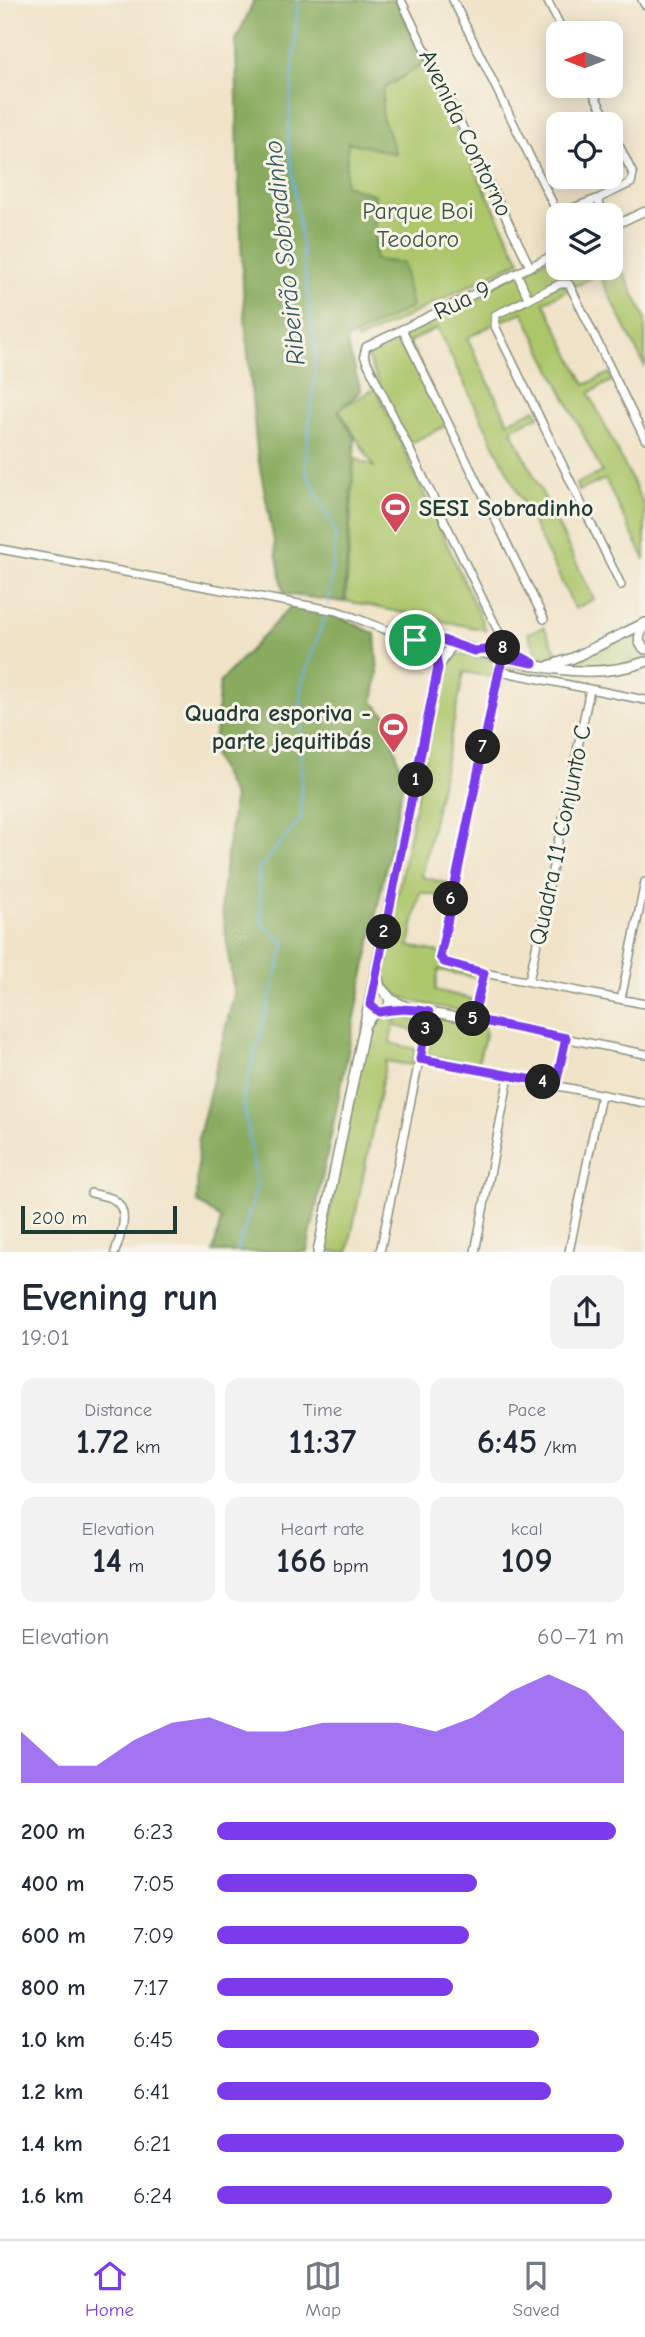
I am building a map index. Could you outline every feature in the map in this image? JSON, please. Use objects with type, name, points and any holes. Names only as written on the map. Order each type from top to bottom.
[{"type":"main road","points":[[645,624],[639,639],[645,649]]},
{"type":"main road","points":[[547,667],[573,659],[645,624]]},
{"type":"main road","points":[[318,1252],[441,647],[504,653],[547,667],[575,671],[608,672],[645,662]]},
{"type":"main road","points":[[573,659],[575,671]]},
{"type":"main road","points":[[365,1025],[373,1014],[383,1011],[390,1003],[376,972]]},
{"type":"main road","points":[[383,1011],[371,1007],[370,999],[374,994],[386,995]]},
{"type":"street","name":"Avenida Contorno","points":[[401,0],[530,267]]},
{"type":"street","points":[[453,0],[556,211],[562,212],[619,189]]},
{"type":"street","points":[[547,0],[558,21]]},
{"type":"street","points":[[642,0],[645,5]]},
{"type":"street","points":[[623,155],[633,177],[623,187]]},
{"type":"street","points":[[597,199],[599,203]]},
{"type":"street","points":[[623,221],[645,211]]},
{"type":"street","name":"Rua 9","points":[[504,653],[499,630],[364,355],[366,347],[546,259]]},
{"type":"street","points":[[517,273],[528,298]]},
{"type":"street","points":[[621,585],[494,323],[495,315],[560,284],[571,286],[645,439]]},
{"type":"street","points":[[402,329],[544,619]]},
{"type":"street","points":[[0,549],[337,611],[378,629],[415,640],[428,649],[441,647]]},
{"type":"street","points":[[504,653],[440,956],[444,962],[484,973],[645,1004]]},
{"type":"street","points":[[499,671],[645,700]]},
{"type":"street","name":"Quadra 11 Conjunto C","points":[[529,981],[590,689]]},
{"type":"street","points":[[621,999],[645,882]]},
{"type":"street","points":[[473,1019],[484,973]]},
{"type":"street","points":[[386,995],[410,1007],[429,1012],[645,1054]]},
{"type":"street","points":[[383,1011],[410,1007]]},
{"type":"street","points":[[380,1252],[429,1012]]},
{"type":"street","points":[[556,1084],[566,1038]]},
{"type":"street","points":[[420,1059],[645,1103]]},
{"type":"street","points":[[475,1252],[509,1076]]},
{"type":"street","points":[[569,1252],[601,1095]]},
{"type":"street","points":[[91,1193],[114,1199],[123,1211],[124,1224],[115,1252]]},
{"type":"green space","points":[[254,0],[397,0],[425,63],[383,89],[382,117],[396,154],[348,142],[345,185],[375,195],[375,260],[403,263],[412,307],[346,340],[361,391],[338,411],[355,439],[344,602],[284,594],[257,452],[244,309],[236,40]]},
{"type":"green space","name":"Parque Boi Teodoro","points":[[421,59],[520,261],[357,341],[331,155],[377,78]]},
{"type":"green space","points":[[546,259],[546,280],[587,280],[544,302],[585,385],[609,373],[613,380],[589,393],[645,507],[645,560],[605,479],[579,491],[576,484],[602,472],[523,312],[502,321],[499,314],[494,324],[467,338],[508,422],[536,409],[539,416],[511,429],[594,599],[575,609],[437,328],[409,342],[449,424],[407,445],[364,350]]},
{"type":"green space","points":[[623,272],[645,317],[645,367],[602,280],[623,280]]},
{"type":"green space","name":"SESI Sobradinho","points":[[376,388],[486,630],[346,601],[354,458],[374,467],[339,409]]},
{"type":"green space","points":[[290,607],[340,617],[375,634],[378,674],[373,702],[389,718],[403,783],[307,1252],[213,1252],[221,1219],[197,1202],[198,1140],[234,994],[221,902],[234,798],[213,755],[220,682]]},
{"type":"green space","points":[[645,623],[645,662],[625,669],[573,667],[573,658]]},
{"type":"green space","points":[[544,627],[557,653],[540,659],[528,633]]},
{"type":"green space","points":[[461,654],[497,661],[493,677],[464,672],[422,877],[454,885],[451,899],[420,892],[409,946],[438,952],[484,973],[483,979],[439,970],[435,990],[472,999],[470,1012],[404,997],[393,991],[385,982],[382,971],[443,668],[452,657]]},
{"type":"green space","points":[[396,1010],[390,1043],[415,1049],[412,1065],[386,1061],[348,1252],[322,1252],[365,1025],[379,1014]]},
{"type":"green space","points":[[430,1015],[482,1025],[486,1033],[477,1065],[423,1054]]},
{"type":"green space","points":[[398,1016],[417,1020],[415,1031],[396,1026]]},
{"type":"waterway","name":"Ribeirão Sobradinho","points":[[298,0],[288,138],[316,357],[305,469],[336,533],[328,605]]},
{"type":"waterway","name":"Ribeirão Sobradinho","points":[[237,1252],[257,1187],[243,1097],[285,943],[262,924],[258,870],[301,819],[301,685],[327,611]]},
{"type":"place","name":"SESI Sobradinho","points":[[396,535]]},
{"type":"place","name":"Quadra esporiva - parte jequitibás","points":[[394,754]]},
{"type":"route","points":[[415,640],[443,640],[474,651],[505,648],[533,663],[507,658],[503,659],[499,671],[440,957],[444,962],[484,973],[473,1019],[566,1038],[556,1084],[420,1059],[429,1012],[410,1007],[379,1012],[373,1010],[370,1005],[438,668],[435,651],[415,640]]}]
